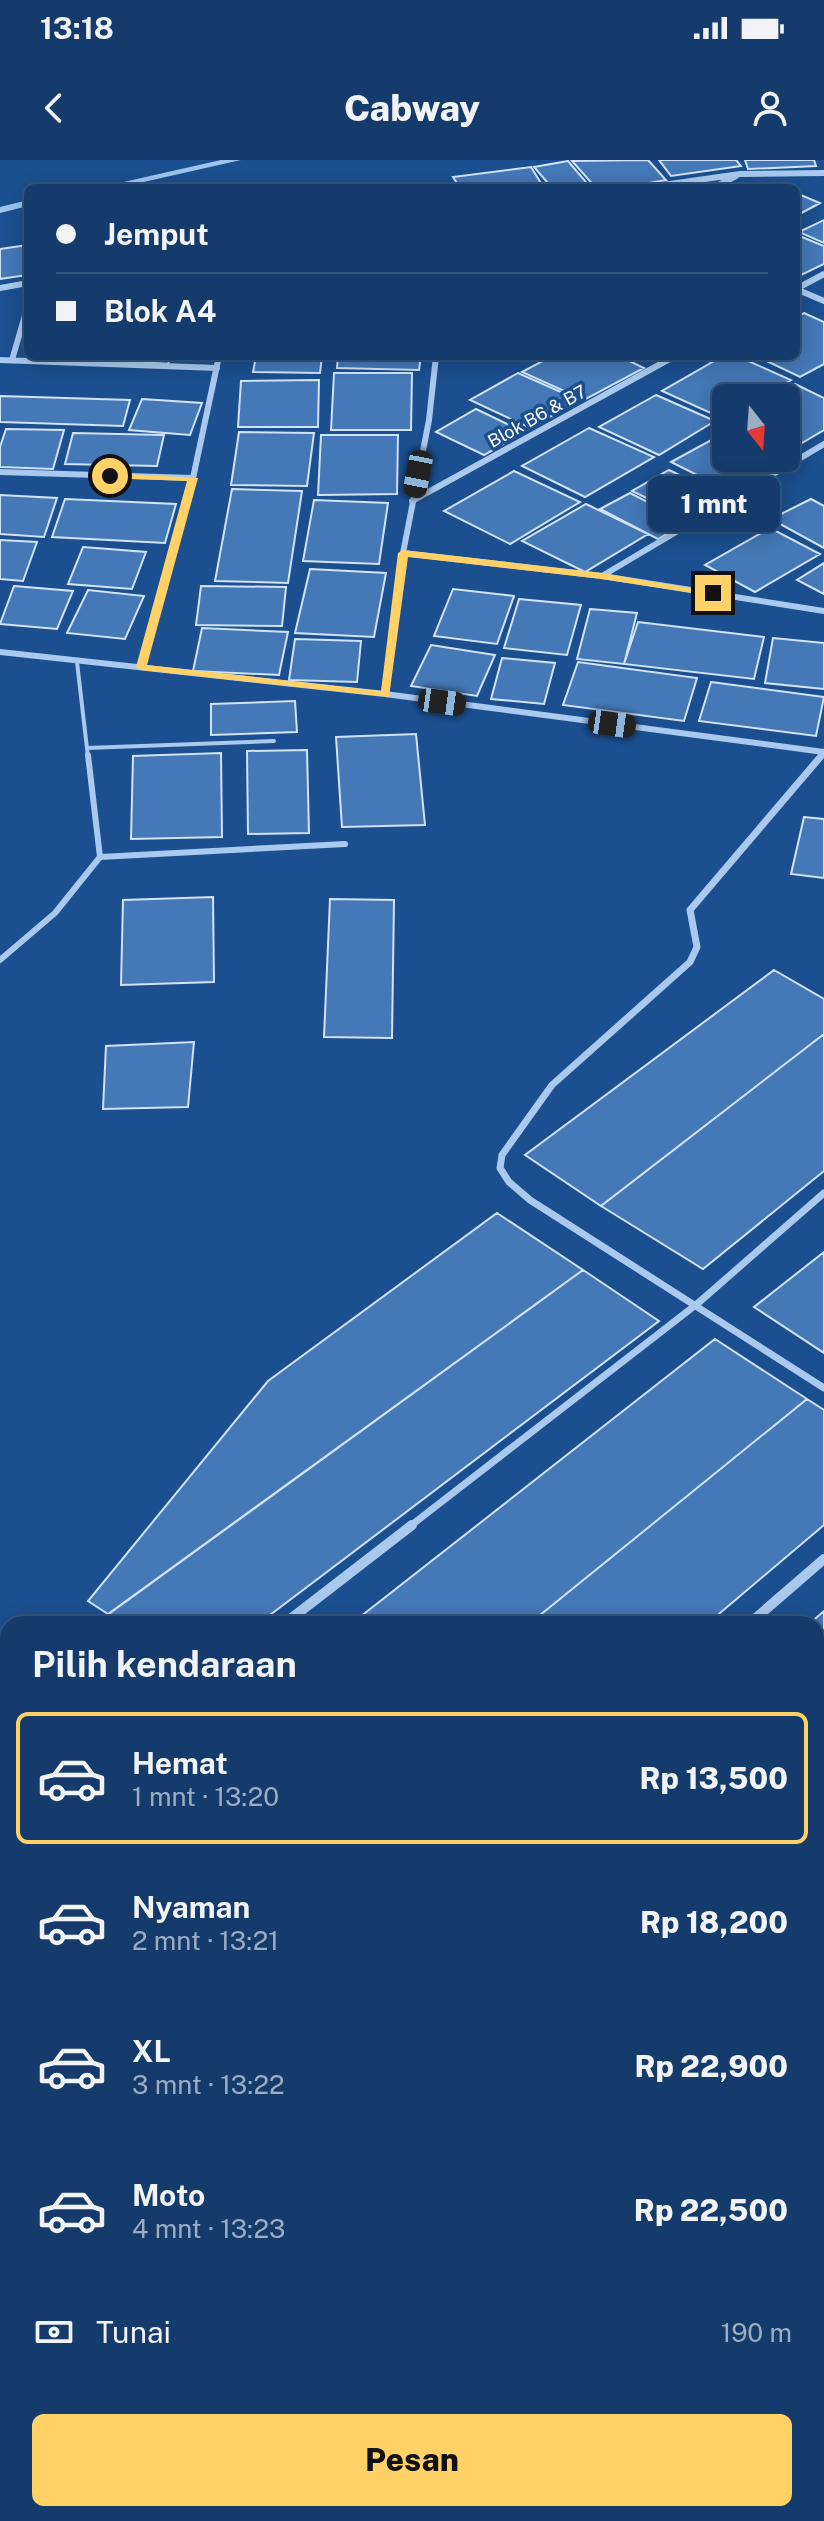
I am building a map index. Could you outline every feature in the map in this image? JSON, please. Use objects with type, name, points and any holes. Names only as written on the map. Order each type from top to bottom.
[{"type":"street","points":[[670,184],[740,174],[824,173]]},
{"type":"street","points":[[721,184],[740,174]]},
{"type":"street","points":[[800,287],[824,274]]},
{"type":"street","points":[[0,288],[24,284]]},
{"type":"street","points":[[800,291],[824,301]]},
{"type":"street","points":[[12,360],[24,319]]},
{"type":"street","points":[[0,360],[217,368]]},
{"type":"street","points":[[141,667],[193,478],[218,360]]},
{"type":"street","points":[[385,694],[403,553],[429,420],[436,360]]},
{"type":"street","name":"Blok B6 & B7","points":[[412,501],[668,360]]},
{"type":"street","points":[[602,576],[824,444]]},
{"type":"street","points":[[0,472],[193,478]]},
{"type":"street","points":[[403,553],[602,576],[824,611]]},
{"type":"street","points":[[0,652],[385,694],[824,752]]},
{"type":"street","points":[[824,752],[690,910],[697,947],[690,962],[552,1085],[502,1155],[500,1168],[509,1182],[530,1200],[824,1388]]},
{"type":"street","points":[[294,1616],[697,1304],[824,1193]]},
{"type":"street","points":[[758,1616],[824,1559]]},
{"type":"lane","points":[[0,960],[43,927],[86,882],[100,857],[77,662]]},
{"type":"lane","points":[[87,748],[274,741]]},
{"type":"lane","points":[[100,857],[345,844]]},
{"type":"building","points":[[648,160],[666,180],[643,184],[592,184],[572,161]]},
{"type":"building","points":[[659,160],[736,160],[741,166],[671,176]]},
{"type":"building","points":[[745,160],[814,160],[816,166],[748,169]]},
{"type":"building","points":[[568,161],[588,184],[549,184],[534,167]]},
{"type":"building","points":[[531,167],[542,184],[457,184],[453,177]]},
{"type":"building","points":[[800,195],[820,203],[800,214]]},
{"type":"building","points":[[824,220],[824,243],[800,232]]},
{"type":"building","points":[[800,238],[824,246],[824,264],[800,276]]},
{"type":"building","points":[[24,246],[24,276],[0,279],[0,249]]},
{"type":"building","points":[[804,313],[824,322],[824,364],[800,377],[764,360],[800,360],[800,315]]},
{"type":"building","points":[[65,360],[111,360],[110,363]]},
{"type":"building","points":[[123,360],[170,360],[168,364]]},
{"type":"building","points":[[255,360],[322,360],[320,373],[253,372]]},
{"type":"building","points":[[338,360],[420,360],[419,370],[337,368]]},
{"type":"building","points":[[544,360],[627,360],[644,368],[584,400],[522,372]]},
{"type":"building","points":[[716,360],[746,360],[791,380],[784,384],[712,384],[712,414],[662,391]]},
{"type":"building","points":[[334,373],[412,373],[411,430],[331,430]]},
{"type":"building","points":[[518,373],[579,400],[530,428],[470,400]]},
{"type":"building","points":[[319,380],[318,427],[238,427],[241,381]]},
{"type":"building","points":[[800,386],[824,398],[824,430],[800,444]]},
{"type":"building","points":[[656,395],[712,420],[712,423],[659,455],[599,427]]},
{"type":"building","points":[[0,396],[130,400],[123,426],[0,422]]},
{"type":"building","points":[[142,399],[202,403],[190,435],[129,430]]},
{"type":"building","points":[[476,409],[524,432],[484,455],[436,432]]},
{"type":"building","points":[[589,428],[654,457],[585,497],[522,466]]},
{"type":"building","points":[[6,429],[64,430],[53,469],[0,467],[0,447]]},
{"type":"building","points":[[239,432],[314,433],[307,486],[231,485]]},
{"type":"building","points":[[73,433],[164,435],[157,466],[65,464]]},
{"type":"building","points":[[321,435],[398,435],[397,494],[318,495]]},
{"type":"building","points":[[712,440],[712,472],[759,472],[727,490],[671,462]]},
{"type":"building","points":[[669,470],[726,497],[690,519],[632,491]]},
{"type":"building","points":[[514,471],[580,502],[510,544],[444,511]]},
{"type":"building","points":[[232,489],[302,491],[288,583],[215,581]]},
{"type":"building","points":[[630,493],[687,522],[658,539],[600,509]]},
{"type":"building","points":[[0,495],[57,498],[44,537],[0,534]]},
{"type":"building","points":[[65,499],[176,504],[165,543],[52,537]]},
{"type":"building","points":[[811,499],[824,506],[824,548],[771,519]]},
{"type":"building","points":[[314,500],[388,503],[379,564],[303,561]]},
{"type":"building","points":[[586,504],[648,534],[585,572],[522,541]]},
{"type":"building","points":[[770,528],[820,554],[755,592],[705,565]]},
{"type":"building","points":[[0,540],[37,542],[23,581],[0,579]]},
{"type":"building","points":[[83,547],[146,552],[132,589],[68,584]]},
{"type":"building","points":[[824,563],[824,594],[797,580]]},
{"type":"building","points":[[310,569],[386,573],[374,637],[295,633]]},
{"type":"building","points":[[14,586],[73,591],[57,629],[0,624]]},
{"type":"building","points":[[201,586],[286,587],[282,626],[196,625]]},
{"type":"building","points":[[453,589],[514,596],[497,644],[434,636]]},
{"type":"building","points":[[88,590],[144,596],[125,639],[67,633]]},
{"type":"building","points":[[519,599],[581,605],[567,655],[504,648]]},
{"type":"building","points":[[590,609],[637,613],[624,664],[577,659]]},
{"type":"building","points":[[638,622],[764,637],[754,679],[624,664]]},
{"type":"building","points":[[202,628],[288,632],[279,675],[193,671]]},
{"type":"building","points":[[773,638],[824,643],[824,689],[765,683]]},
{"type":"building","points":[[295,639],[361,641],[357,682],[289,680]]},
{"type":"building","points":[[431,645],[495,655],[477,696],[411,686]]},
{"type":"building","points":[[502,658],[555,663],[544,704],[491,699]]},
{"type":"building","points":[[578,662],[697,678],[684,721],[563,705]]},
{"type":"building","points":[[711,682],[824,697],[816,736],[699,721]]},
{"type":"building","points":[[295,701],[297,732],[211,735],[211,704]]},
{"type":"building","points":[[416,734],[425,825],[342,827],[336,737]]},
{"type":"building","points":[[307,750],[309,833],[248,834],[247,751]]},
{"type":"building","points":[[221,753],[222,837],[131,839],[133,756]]},
{"type":"building","points":[[804,817],[824,819],[824,878],[791,874]]},
{"type":"building","points":[[213,897],[214,982],[121,985],[123,900]]},
{"type":"building","points":[[330,899],[394,900],[392,1038],[324,1037]]},
{"type":"building","points":[[774,970],[824,999],[824,1034],[601,1206],[525,1155]]},
{"type":"building","points":[[824,1034],[824,1171],[703,1269],[601,1206]]},
{"type":"building","points":[[194,1042],[188,1107],[103,1109],[106,1046]]},
{"type":"building","points":[[497,1213],[583,1270],[108,1614],[88,1601],[268,1381]]},
{"type":"building","points":[[824,1252],[824,1353],[754,1307]]},
{"type":"building","points":[[583,1270],[659,1321],[269,1616],[106,1616]]},
{"type":"building","points":[[715,1339],[807,1399],[539,1616],[361,1616]]},
{"type":"building","points":[[807,1399],[824,1410],[824,1525],[716,1616],[539,1616]]},
{"type":"waterway","points":[[121,184],[236,160]]},
{"type":"waterway","points":[[0,210],[24,204]]},
{"type":"route","points":[[110,476],[193,478],[141,667],[385,694],[403,553],[602,576],[713,593]]}]
